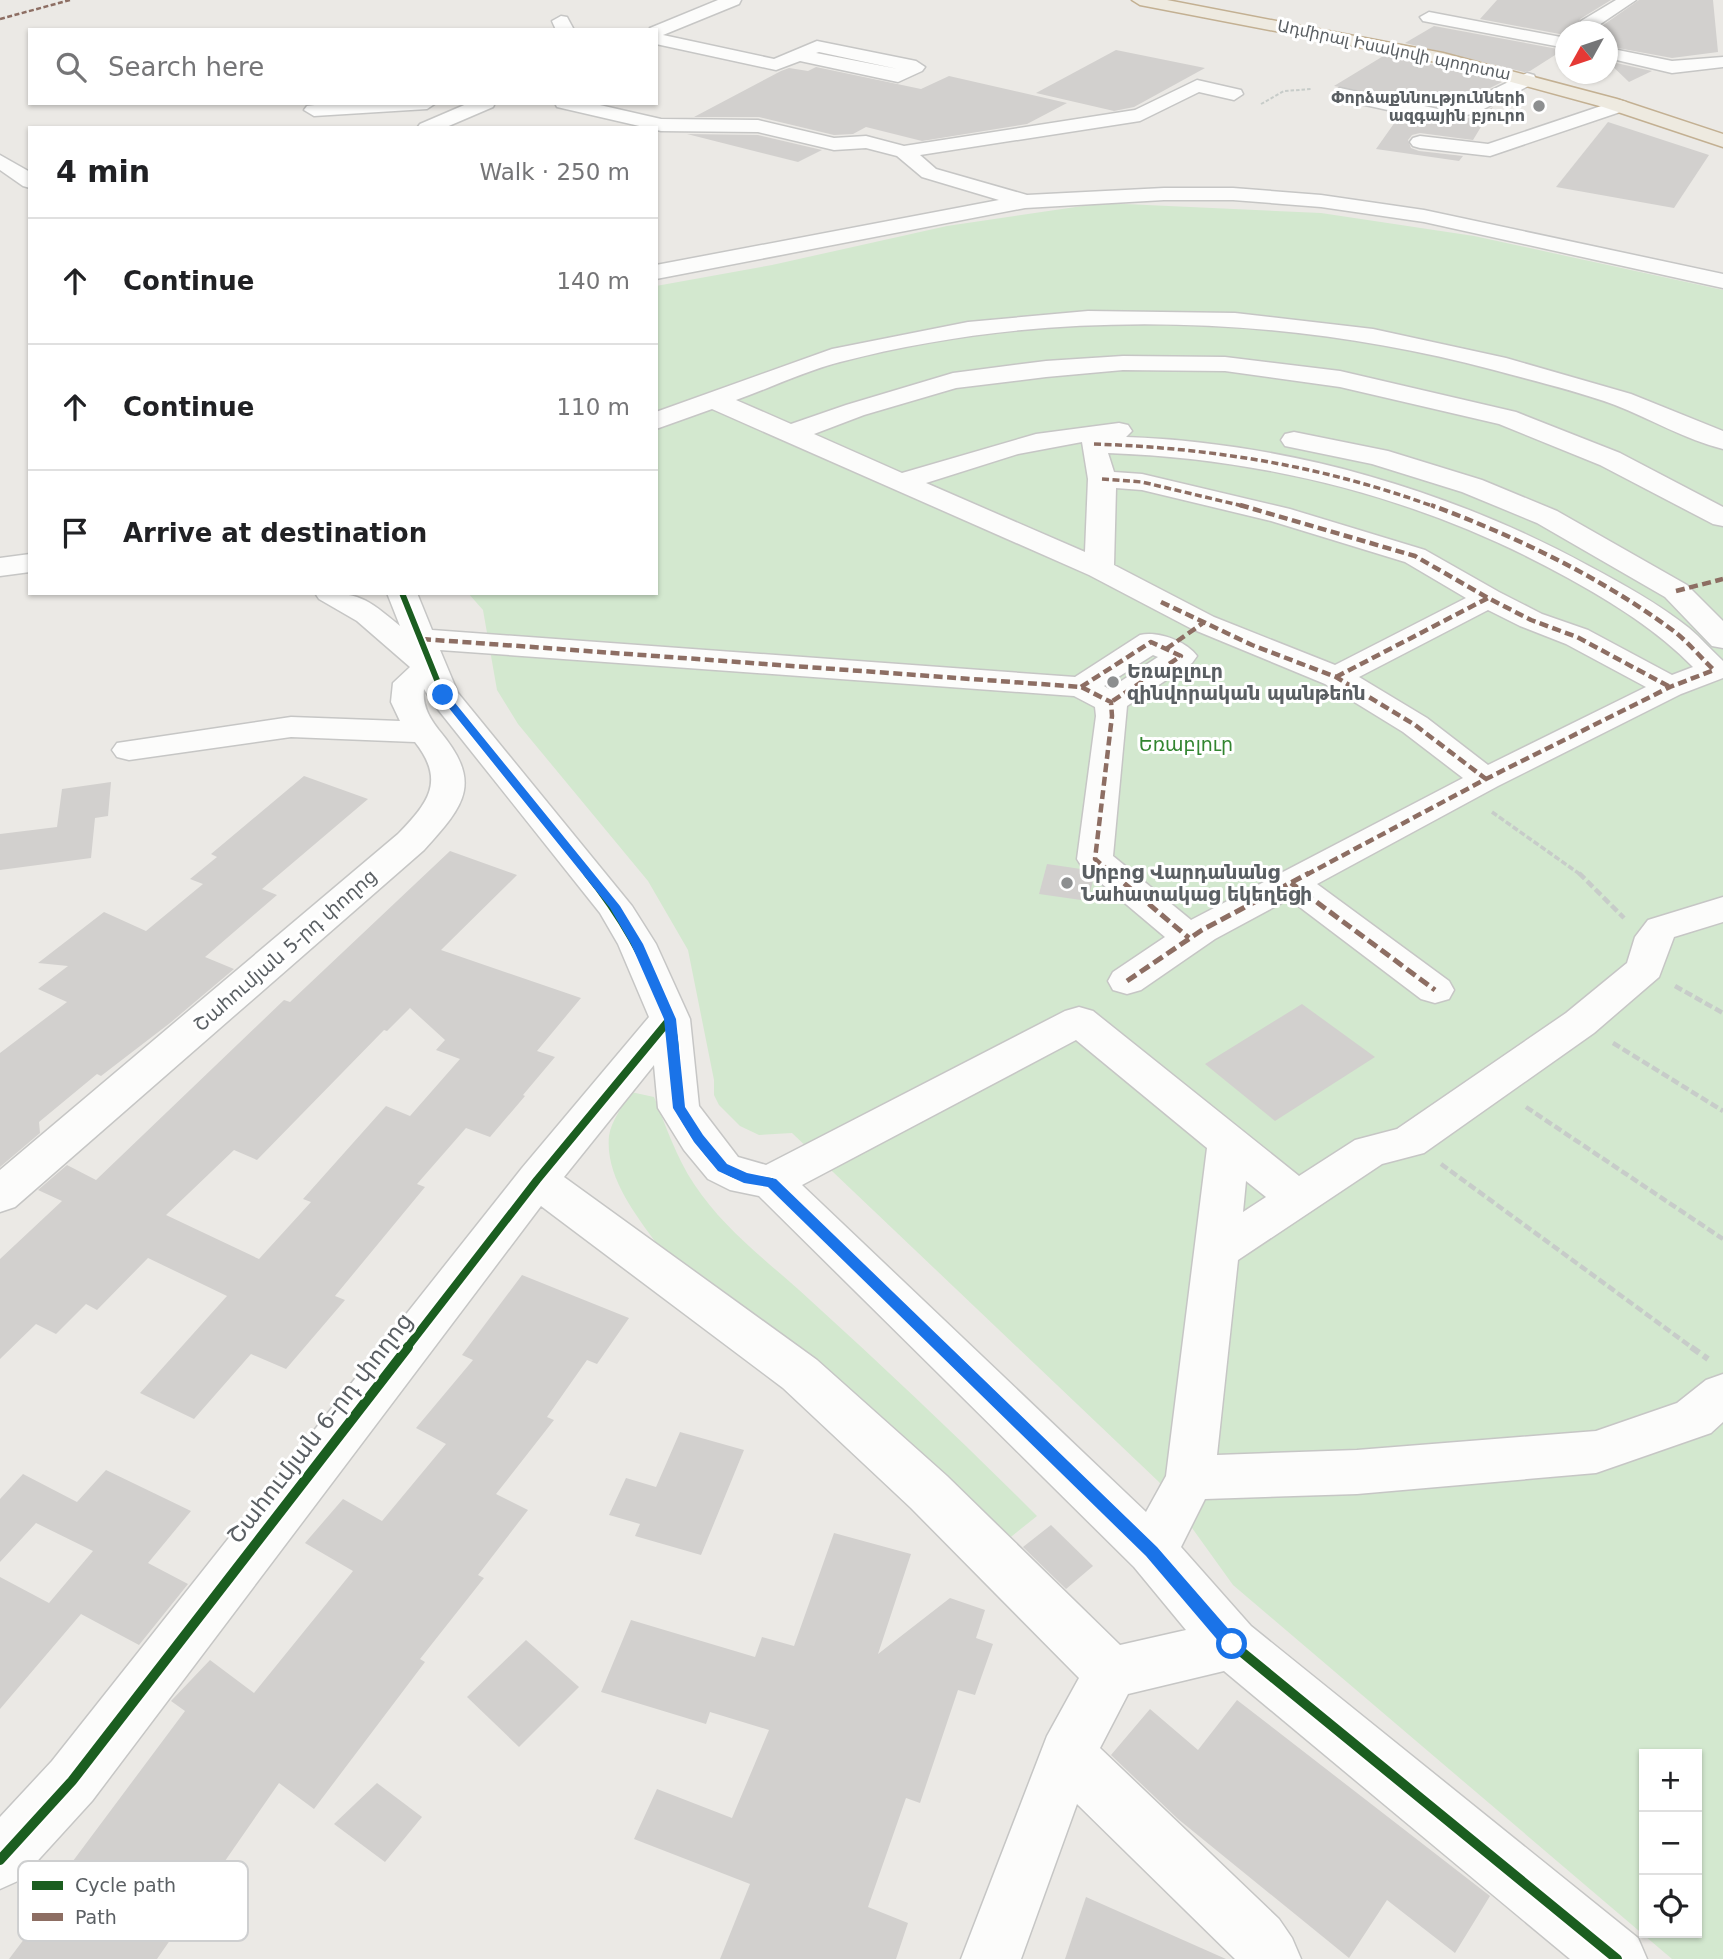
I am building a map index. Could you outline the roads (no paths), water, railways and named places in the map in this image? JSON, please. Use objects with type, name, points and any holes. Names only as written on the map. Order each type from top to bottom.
[{"type":"highway","name":"Ադմիրալ Իսակովի պողոտա","points":[[1140,0],[1373,43],[1536,81],[1723,141]]},
{"type":"highway","name":"Ադմիրալ Իսակովի պողոտա","points":[[1202,0],[1430,43],[1555,71]]},
{"type":"highway","points":[[1536,81],[1555,77]]},
{"type":"highway","name":"Ադմիրալ Իսակովի պողոտա","points":[[1618,82],[1643,86]]},
{"type":"street","points":[[658,31],[733,0]]},
{"type":"street","points":[[1592,21],[1628,0]]},
{"type":"street","points":[[1429,17],[1555,41]]},
{"type":"street","points":[[658,39],[776,65],[817,46],[916,67],[898,76],[798,55]]},
{"type":"street","points":[[1618,45],[1646,54],[1672,67]]},
{"type":"street","points":[[1618,55],[1672,67],[1723,62]]},
{"type":"street","points":[[1643,86],[1672,67]]},
{"type":"street","points":[[1340,94],[1438,115],[1469,109],[1536,81]]},
{"type":"street","points":[[573,105],[661,125],[758,126],[834,144],[866,142],[904,152],[1140,115],[1197,86],[1234,94]]},
{"type":"street","points":[[314,110],[394,105]]},
{"type":"street","points":[[432,126],[481,105]]},
{"type":"street","points":[[1420,142],[1484,151],[1619,106]]},
{"type":"street","points":[[1469,109],[1494,116]]},
{"type":"street","points":[[1518,124],[1542,131]]},
{"type":"street","points":[[904,152],[929,173],[1025,202]]},
{"type":"street","points":[[0,161],[28,181]]},
{"type":"street","points":[[658,272],[1025,202],[1164,194],[1233,194],[1321,201],[1424,216],[1723,281]]},
{"type":"street","points":[[658,420],[832,356],[968,329],[1088,318],[1236,320],[1373,336],[1497,363],[1622,399],[1723,441]]},
{"type":"street","points":[[790,434],[855,410],[953,381],[1046,369],[1123,363],[1225,364],[1340,379],[1507,418],[1610,459],[1723,518]]},
{"type":"street","points":[[711,399],[1099,569],[1203,623],[1336,677],[1415,725],[1474,786]]},
{"type":"street","points":[[901,482],[990,454],[1093,438],[1195,429],[1299,441],[1378,457],[1472,486],[1547,517],[1676,591],[1723,639]]},
{"type":"street","points":[[1093,438],[1102,479],[1099,569]]},
{"type":"street","points":[[1093,438],[1261,458],[1319,471],[1401,495],[1472,522],[1541,553],[1606,589],[1677,634],[1714,670],[1670,687],[1474,786],[1189,937],[1127,981]]},
{"type":"street","points":[[1102,479],[1142,482],[1280,515],[1415,556],[1488,598],[1531,620],[1577,637],[1670,687]]},
{"type":"street","points":[[0,567],[28,563]]},
{"type":"street","points":[[333,595],[426,653],[1081,687],[1111,702]]},
{"type":"street","points":[[403,595],[443,695],[614,906],[637,944],[670,1019],[679,1108],[699,1139],[723,1168],[744,1178],[771,1182],[1152,1551],[1232,1644],[1618,1959]]},
{"type":"street","points":[[1336,677],[1488,598]]},
{"type":"street","points":[[1166,649],[1203,623]]},
{"type":"street","points":[[1081,687],[1151,642],[1181,656],[1111,702]]},
{"type":"street","name":"Շահումյան 5-րդ փողոց","points":[[0,1195],[411,842],[442,806],[449,779],[445,757],[425,733],[407,703],[410,683],[426,653]]},
{"type":"street","points":[[1111,702],[1112,716],[1095,859],[1189,937]]},
{"type":"street","points":[[129,750],[291,727],[425,733]]},
{"type":"street","points":[[1291,883],[1435,990]]},
{"type":"street","points":[[1216,1252],[1370,1151],[1409,1142],[1580,1023],[1647,956],[1661,927],[1723,909]]},
{"type":"street","name":"Շահումյան 6-րդ փողոց","points":[[0,1860],[72,1781],[537,1180],[670,1019]]},
{"type":"street","points":[[771,1182],[1079,1021],[1297,1199]]},
{"type":"street","points":[[1152,1551],[1190,1478],[1229,1143]]},
{"type":"street","points":[[537,1180],[800,1374],[929,1492],[1111,1673]]},
{"type":"street","points":[[1190,1478],[1357,1472],[1596,1452],[1694,1418],[1717,1378]]},
{"type":"street","points":[[991,1959],[1068,1755],[1111,1673],[1232,1644]]},
{"type":"street","points":[[1068,1755],[1258,1940],[1271,1959]]},
{"type":"place","name":"Փորձաքննությունների ազգային բյուրո","points":[[1539,106]]},
{"type":"place","name":"Եռաբլուր զինվորական պանթեոն","points":[[1113,682]]},
{"type":"place","name":"Սրբոց Վարդանանց Նահատակաց եկեղեցի","points":[[1067,883]]},
{"type":"park label","name":"Եռաբլուր","points":[[1186,744]]}]
